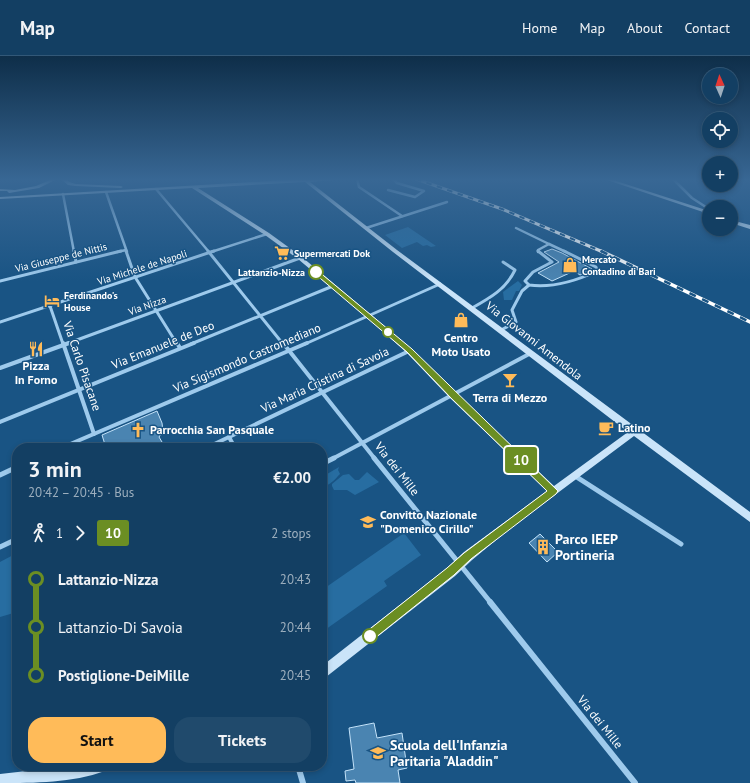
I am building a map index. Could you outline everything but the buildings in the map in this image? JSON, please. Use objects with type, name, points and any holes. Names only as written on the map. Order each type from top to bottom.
[{"type":"main road","points":[[234,213],[267,234],[300,258],[369,316],[409,351],[453,396],[553,491]]},
{"type":"main road","name":"Via Giovanni Amendola","points":[[347,213],[634,432],[750,518]]},
{"type":"main road","points":[[738,223],[750,227]]},
{"type":"main road","points":[[327,668],[553,491],[634,432]]},
{"type":"main road","points":[[0,781],[81,771]]},
{"type":"street","points":[[67,213],[76,262]]},
{"type":"street","points":[[113,213],[135,277],[180,348]]},
{"type":"street","name":"Via dei Mille","points":[[176,213],[262,315],[288,351],[323,392],[362,443],[635,783]]},
{"type":"street","points":[[398,213],[402,216]]},
{"type":"street","points":[[366,228],[412,213]]},
{"type":"street","points":[[501,330],[516,322],[512,310],[522,291],[529,285],[539,286],[558,283],[580,278],[597,271],[596,267],[516,228]]},
{"type":"street","name":"Via Michele de Napoli","points":[[0,322],[267,234]]},
{"type":"street","points":[[529,285],[526,281],[528,276],[535,270],[552,262],[538,252],[538,250],[550,244]]},
{"type":"street","name":"Via Giuseppe de Nittis","points":[[0,281],[126,250]]},
{"type":"street","name":"Via Nizza","points":[[0,368],[300,258]]},
{"type":"street","points":[[472,308],[492,296],[512,278],[515,270],[503,262]]},
{"type":"street","name":"Via Sigismondo Castromediano","points":[[73,443],[440,284]]},
{"type":"street","name":"Via Emanuele de Deo","points":[[0,422],[333,286]]},
{"type":"street","name":"Via Carlo Pisacane","points":[[50,306],[94,434]]},
{"type":"street","name":"Via Maria Cristina di Savoia","points":[[216,443],[409,351]]},
{"type":"street","points":[[327,461],[531,354]]},
{"type":"street","points":[[229,437],[232,443]]},
{"type":"street","points":[[0,475],[12,469]]},
{"type":"street","points":[[575,476],[681,544]]},
{"type":"street","points":[[0,547],[12,541]]},
{"type":"street","points":[[299,771],[303,783]]},
{"type":"shaded area","points":[[408,227],[436,246],[423,246],[417,242],[402,248],[385,235]]},
{"type":"shaded area","points":[[518,281],[522,285],[519,291],[516,291],[512,300],[504,300],[503,292]]},
{"type":"shaded area","points":[[339,467],[338,470],[340,474],[327,485],[327,474]]},
{"type":"shaded area","points":[[367,472],[379,482],[355,495],[347,490],[334,490],[332,486],[332,484],[343,475],[349,474],[355,480],[359,480]]},
{"type":"shaded area","points":[[404,533],[421,555],[384,581],[387,586],[327,628],[327,587]]},
{"type":"shaded area","points":[[12,556],[12,613],[0,617],[0,562]]},
{"type":"railway","points":[[511,213],[603,252]]},
{"type":"railway","points":[[601,251],[750,322]]},
{"type":"bus line","name":"10","points":[[316,272],[409,351],[453,396],[553,491],[468,556],[451,572],[370,636]]},
{"type":"place","name":"Supermercati Dok","points":[[282,253]]},
{"type":"place","name":"Mercato Contadino di Bari","points":[[570,265]]},
{"type":"place","name":"Lattanzio-Nizza","points":[[316,272]]},
{"type":"place","name":"Ferdinando's House","points":[[52,301]]},
{"type":"place","name":"Centro Moto Usato","points":[[461,320]]},
{"type":"place","name":"Pizza In Forno","points":[[36,349]]},
{"type":"place","name":"Terra di Mezzo","points":[[510,380]]},
{"type":"place","name":"Latino","points":[[606,428]]},
{"type":"place","name":"Parrocchia San Pasquale","points":[[138,430]]},
{"type":"place","name":"Convitto Nazionale \"Domenico Cirillo\"","points":[[368,522]]},
{"type":"place","name":"Parco IEEP Portineria","points":[[543,547]]},
{"type":"place","name":"Scuola dell'Infanzia Paritaria \"Aladdin\"","points":[[378,753]]}]
